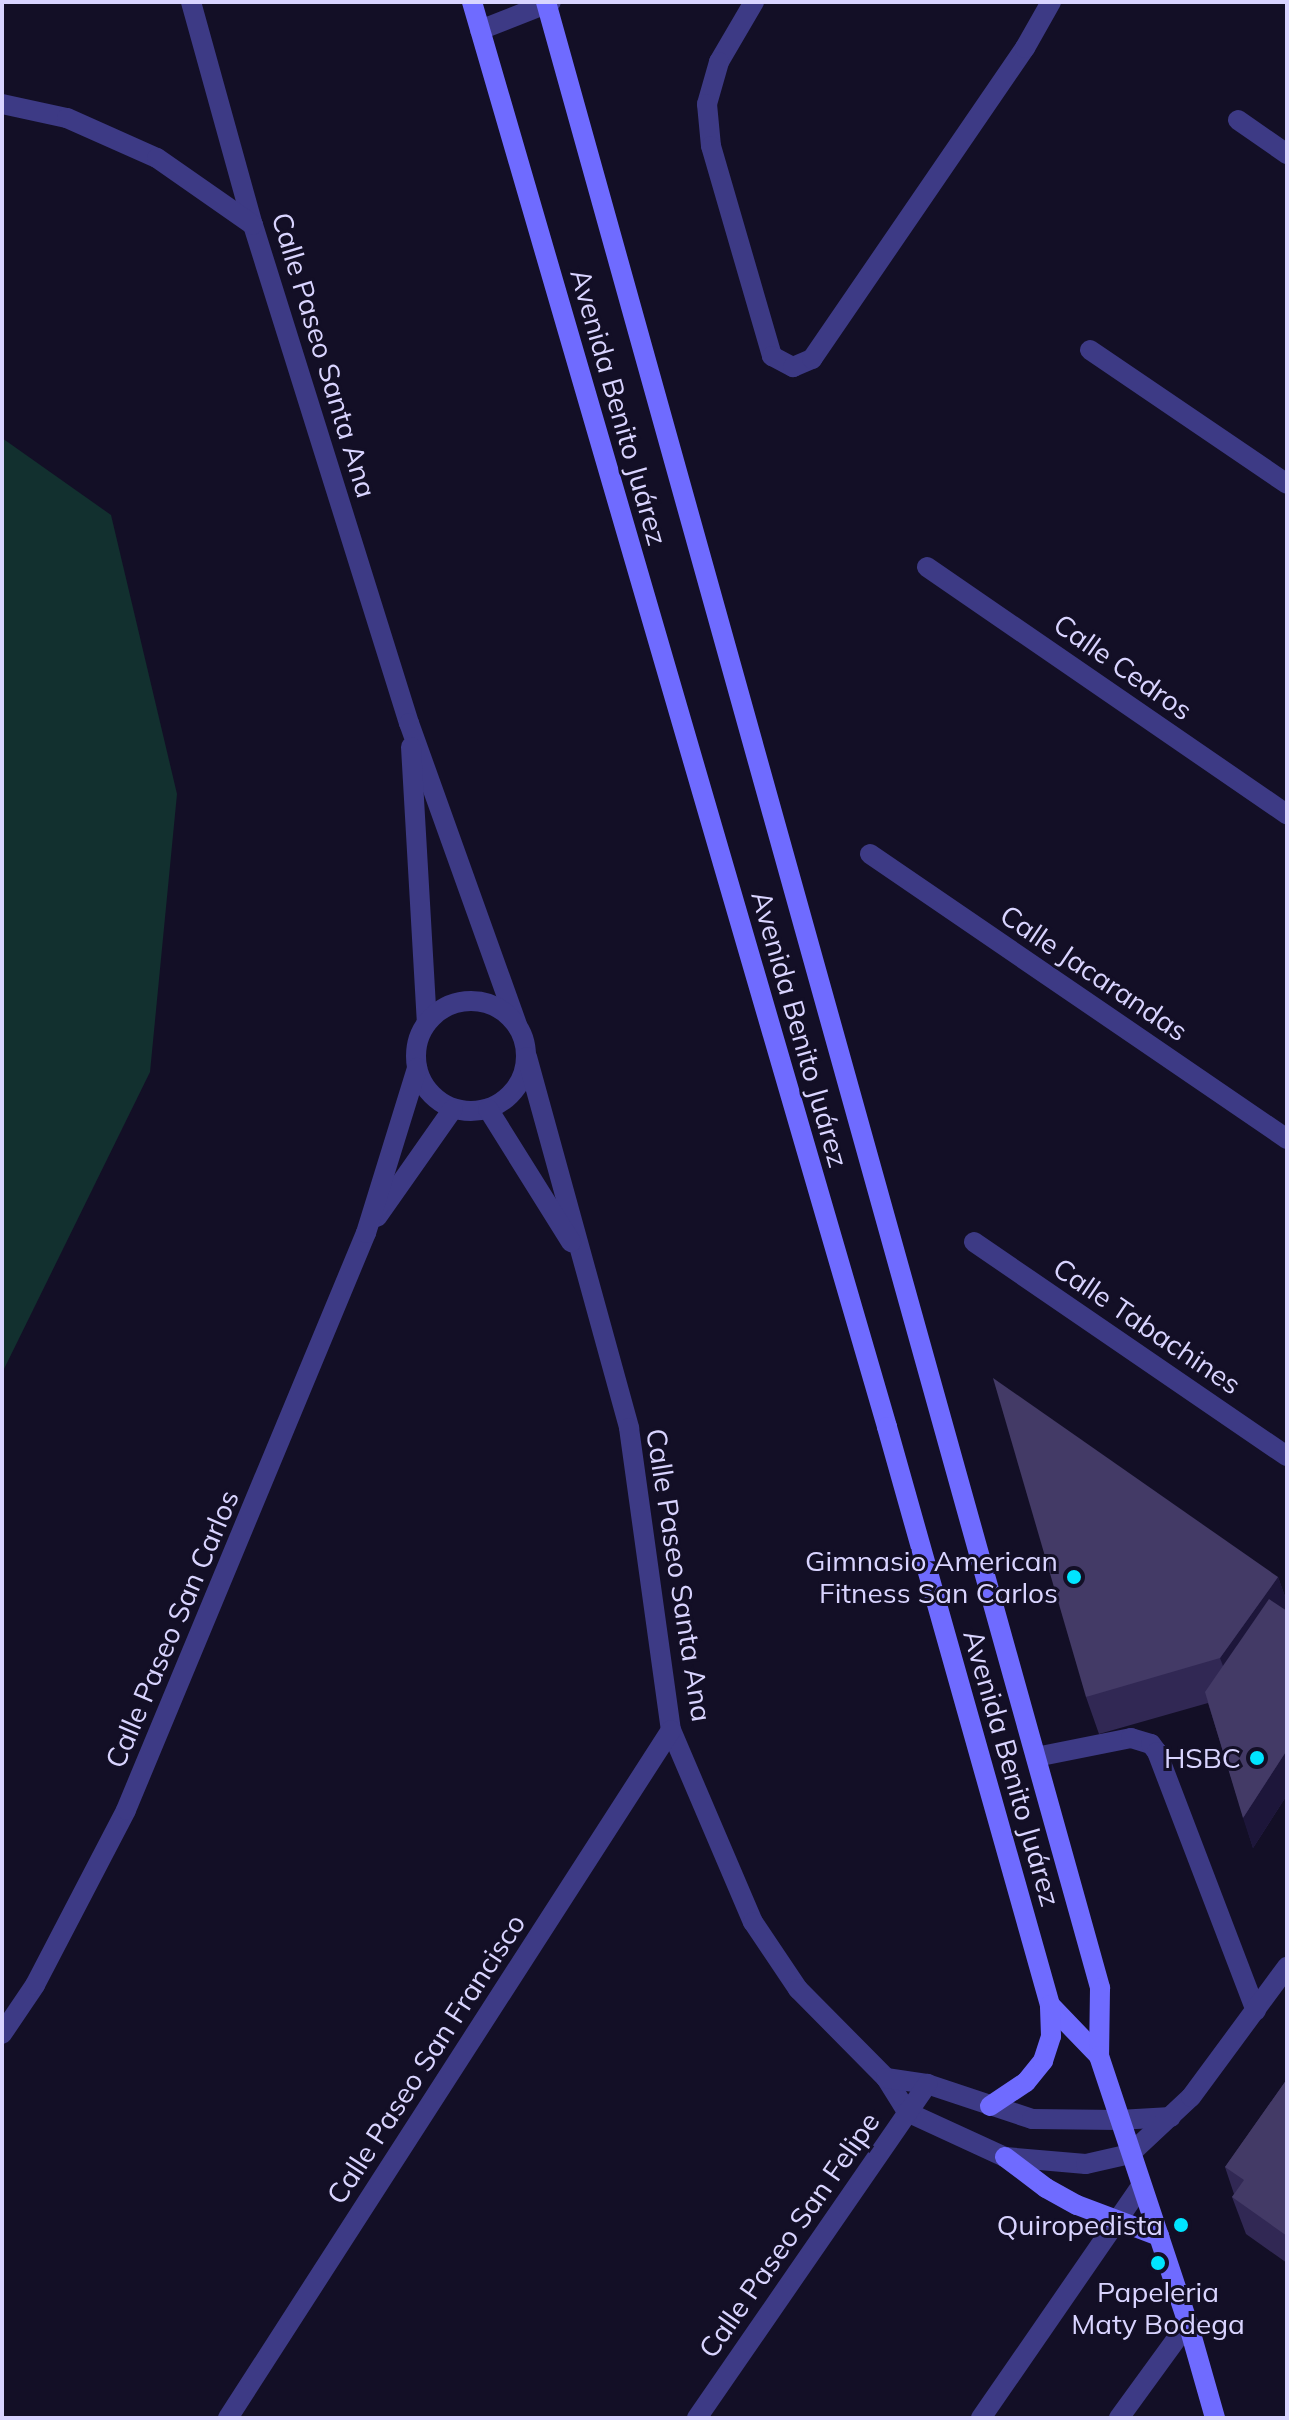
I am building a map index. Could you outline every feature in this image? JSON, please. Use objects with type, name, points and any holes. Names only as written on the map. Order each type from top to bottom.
[{"type":"main road","name":"Avenida Benito Juárez","points":[[472,2],[883,1411],[1050,2005],[1099,2056]]},
{"type":"main road","name":"Avenida Benito Juárez","points":[[548,3],[1100,1988],[1099,2056],[1188,2323],[1215,2418]]},
{"type":"main road","points":[[990,2106],[1026,2082],[1043,2061],[1051,2036],[1050,2005]]},
{"type":"main road","points":[[1005,2157],[1046,2188],[1118,2222],[1159,2236]]},
{"type":"street","name":"Calle Paseo Santa Ana","points":[[191,2],[253,225],[409,723],[517,1024]]},
{"type":"street","points":[[754,2],[719,62],[707,104],[711,146],[772,356],[793,367],[812,359],[1025,48],[1051,2]]},
{"type":"street","points":[[480,30],[548,3]]},
{"type":"street","points":[[2,104],[67,118],[157,158],[253,225]]},
{"type":"street","points":[[1238,120],[1287,154]]},
{"type":"street","points":[[1090,350],[1287,484]]},
{"type":"street","name":"Calle Cedros","points":[[927,567],[1287,814]]},
{"type":"street","name":"Calle Paseo Santa Ana","points":[[409,723],[427,1022]]},
{"type":"street","name":"Calle Jacarandas","points":[[870,854],[1287,1139]]},
{"type":"street","points":[[462,1001],[482,1002],[501,1010],[517,1024],[527,1057],[524,1074],[504,1102],[470,1112],[453,1109],[429,1093],[417,1068],[415,1052],[427,1022],[443,1008],[462,1001]]},
{"type":"street","name":"Calle Paseo Santa Ana","points":[[527,1057],[629,1428],[671,1730],[753,1922],[798,1989],[886,2078],[907,2112]]},
{"type":"street","name":"Calle Paseo San Carlos","points":[[2,2034],[35,1985],[126,1810],[366,1233],[417,1068]]},
{"type":"street","name":"Calle Paseo San Carlos","points":[[366,1233],[453,1109]]},
{"type":"street","name":"Calle Paseo Santa Ana","points":[[488,1109],[583,1261]]},
{"type":"street","name":"Calle Tabachines","points":[[974,1242],[1287,1456]]},
{"type":"street","name":"Calle Paseo San Francisco","points":[[228,2418],[671,1730]]},
{"type":"street","points":[[1036,1757],[1131,1738],[1151,1744],[1157,1752],[1256,2011]]},
{"type":"street","points":[[907,2112],[1005,2157],[1086,2164],[1130,2154],[1191,2097],[1287,1967]]},
{"type":"street","points":[[886,2078],[927,2084],[1032,2119],[1171,2117]]},
{"type":"street","name":"Calle Paseo San Felipe","points":[[697,2418],[927,2084]]},
{"type":"street","points":[[981,2418],[1141,2186]]},
{"type":"street","points":[[1119,2418],[1188,2323]]},
{"type":"green space","points":[[2,438],[111,515],[177,794],[150,1072],[2,1373]]},
{"type":"building","points":[[993,1378],[1278,1577],[1220,1658],[1086,1697]]},
{"type":"building","name":"HSBC","points":[[1269,1599],[1287,1611],[1287,1750],[1243,1818],[1205,1692]]},
{"type":"building","points":[[1287,2079],[1287,2236],[1232,2197],[1244,2180],[1225,2167]]},
{"type":"place","name":"Gimnasio American Fitness San Carlos","points":[[1074,1577]]},
{"type":"place","name":"HSBC","points":[[1257,1758]]},
{"type":"place","name":"Quiropedista","points":[[1181,2225]]},
{"type":"place","name":"Papeleria Maty Bodega","points":[[1158,2263]]}]
